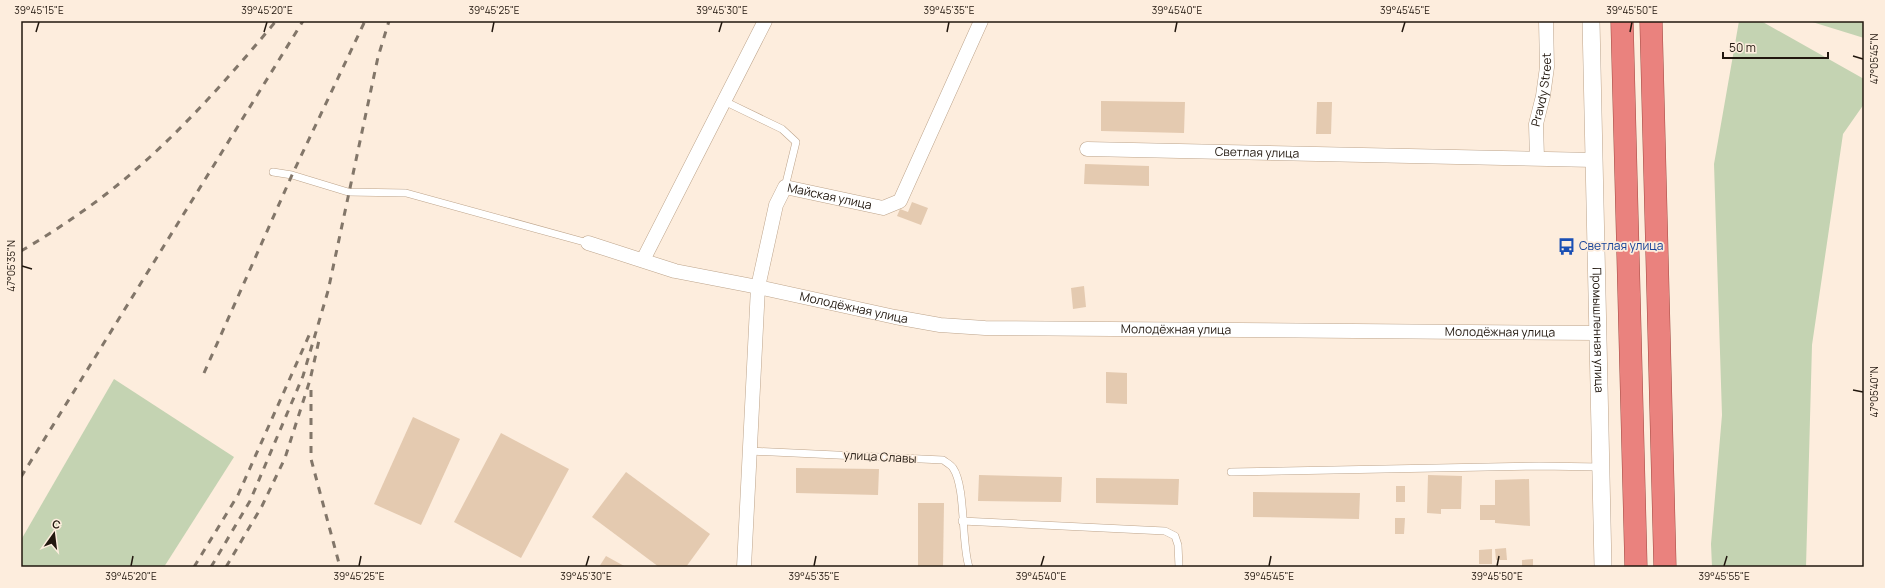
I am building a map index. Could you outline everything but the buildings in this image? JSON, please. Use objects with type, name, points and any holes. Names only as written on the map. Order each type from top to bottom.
[{"type":"highway","points":[[1622,21],[1636,567]]},
{"type":"highway","points":[[1651,21],[1665,567]]},
{"type":"street","points":[[643,260],[765,21]]},
{"type":"street","name":"Майская улица","points":[[744,567],[758,287],[776,205],[785,187],[883,208],[900,201],[981,21]]},
{"type":"street","name":"Pravdy Street","points":[[1537,158],[1536,124],[1543,96],[1547,67],[1546,21]]},
{"type":"street","name":"Промышленная улица","points":[[1591,21],[1603,567]]},
{"type":"street","name":"Светлая улица","points":[[1087,149],[1594,160]]},
{"type":"street","name":"Молодёжная улица","points":[[588,243],[675,271],[940,325],[985,328],[1598,333]]},
{"type":"lane","points":[[724,101],[782,129],[796,142],[785,187]]},
{"type":"lane","points":[[273,172],[292,175],[348,192],[406,193],[588,243]]},
{"type":"lane","name":"улица Славы","points":[[750,451],[944,460],[953,467],[958,479],[962,522],[969,567]]},
{"type":"lane","points":[[1231,472],[1531,466],[1601,467]]},
{"type":"lane","points":[[962,522],[1165,531],[1174,536],[1178,545],[1179,567]]},
{"type":"green space","points":[[1739,21],[1761,21],[1864,79],[1864,104],[1843,134],[1812,345],[1806,567],[1712,567],[1711,544],[1722,415],[1714,164]]},
{"type":"green space","points":[[1809,21],[1864,21],[1864,38]]},
{"type":"green space","points":[[114,379],[234,457],[164,567],[21,567],[21,540]]},
{"type":"railway","points":[[21,251],[97,201],[146,161],[191,117],[235,70],[276,21]]},
{"type":"railway","points":[[21,477],[303,21]]},
{"type":"railway","points":[[204,373],[292,175],[365,21]]},
{"type":"railway","points":[[211,567],[250,501],[303,376],[328,291],[378,57],[389,21]]},
{"type":"railway","points":[[194,567],[238,495],[311,331]]},
{"type":"railway","points":[[226,567],[262,506],[285,458],[310,380],[320,336]]},
{"type":"railway","points":[[311,390],[311,459],[340,567]]},
{"type":"place","name":"Светлая улица","points":[[1566,246]]}]
